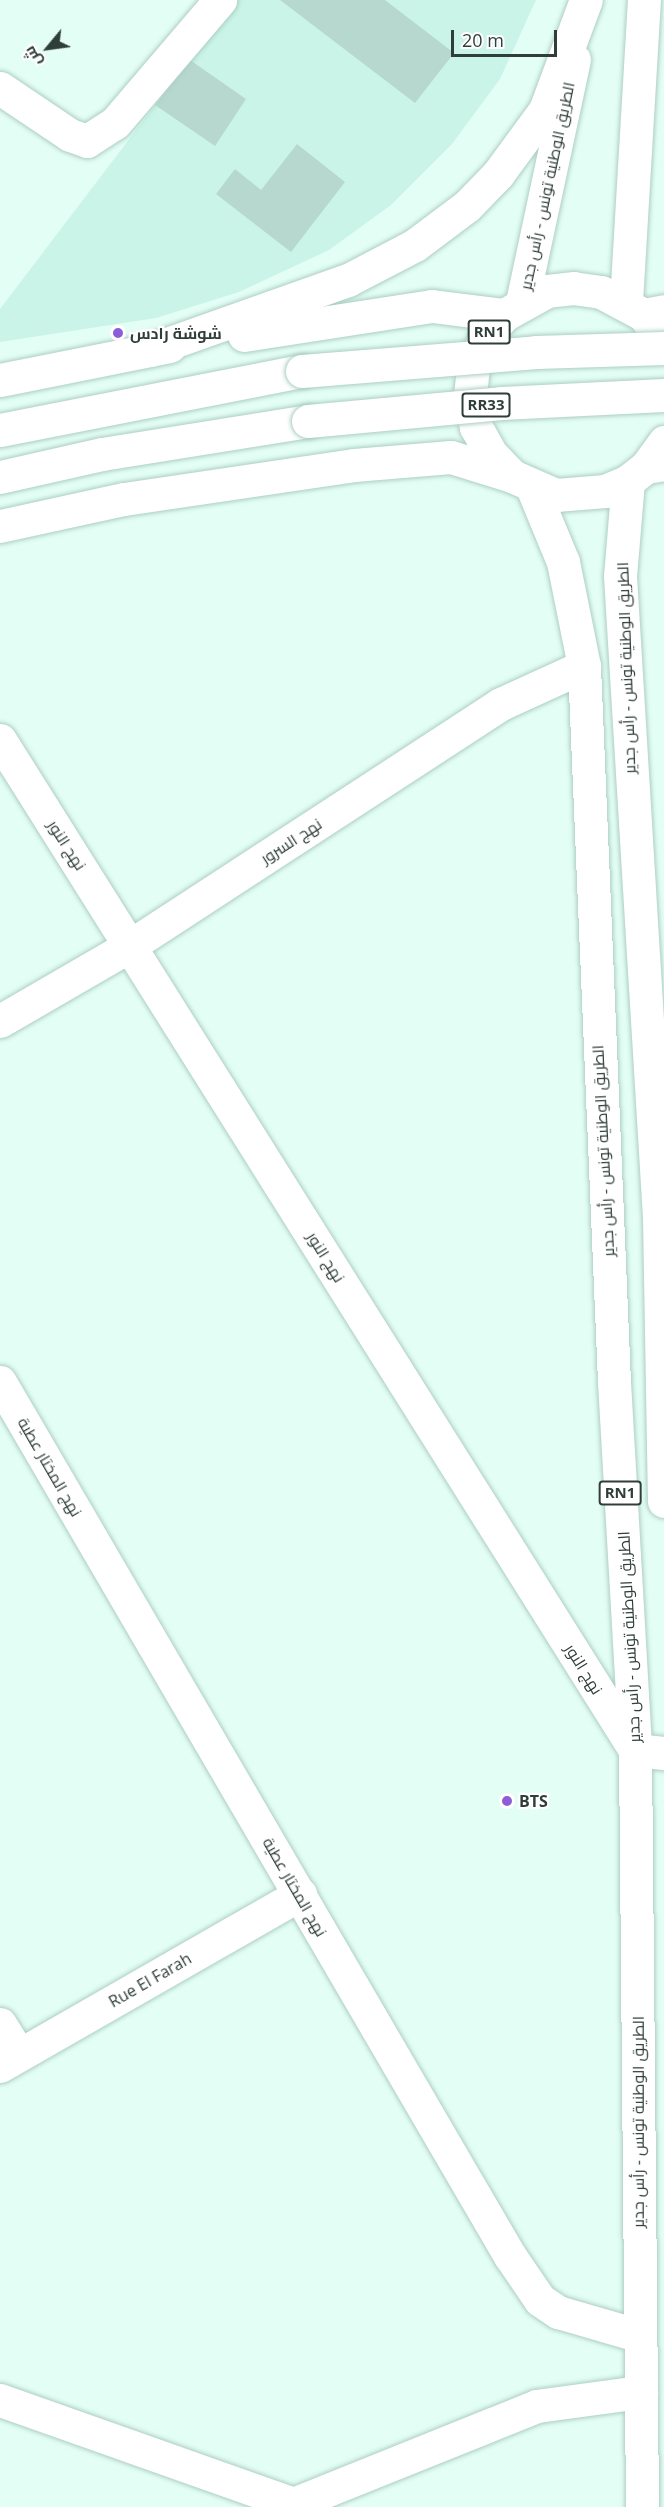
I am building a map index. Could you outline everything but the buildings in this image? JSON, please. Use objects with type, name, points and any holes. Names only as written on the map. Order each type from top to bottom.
[{"type":"main road","points":[[0,88],[70,135],[87,141],[115,123],[220,0]]},
{"type":"main road","points":[[150,350],[348,280],[415,245],[467,206],[498,174],[545,110],[587,0]]},
{"type":"main road","name":"الطريق الوطنية تونس - رأس جدير","points":[[513,308],[587,0]]},
{"type":"main road","points":[[644,0],[644,309],[664,341]]},
{"type":"main road","name":"RN1","points":[[644,309],[574,288],[513,308],[484,339],[473,367],[470,397],[476,427],[491,454],[522,482],[580,495],[650,463]]},
{"type":"main road","points":[[0,380],[150,350],[432,306],[513,308]]},
{"type":"main road","points":[[0,430],[302,371],[536,352],[664,348]]},
{"type":"main road","name":"RR33","points":[[0,477],[102,454],[308,422],[501,403],[664,395]]},
{"type":"main road","points":[[0,526],[124,499],[365,464],[451,457],[522,482]]},
{"type":"main road","name":"الطريق الوطنية تونس - رأس جدير","points":[[650,463],[620,576],[635,877],[660,1217],[664,1501]]},
{"type":"main road","name":"الطريق الوطنية تونس - رأس جدير","points":[[522,482],[563,562],[584,666],[613,1359],[650,1752],[638,2335],[642,2507]]},
{"type":"main road","name":"نهج السرور","points":[[0,1021],[131,945],[501,704],[584,666]]},
{"type":"main road","name":"نهج النور","points":[[0,740],[650,1752]]},
{"type":"main road","name":"نهج المختار عطية","points":[[0,1382],[540,2300],[585,2323],[638,2335]]},
{"type":"main road","name":"Rue El Farah","points":[[9,2060],[300,1894]]},
{"type":"main road","points":[[0,2024],[9,2060]]},
{"type":"main road","points":[[0,2400],[293,2504],[537,2406],[641,2392]]},
{"type":"shaded area","points":[[235,0],[536,0],[500,79],[452,144],[391,205],[329,250],[239,292],[156,318],[0,342],[0,309]]},
{"type":"place","name":"شوشة رادس","points":[[118,333]]},
{"type":"place","name":"BTS","points":[[507,1801]]}]
